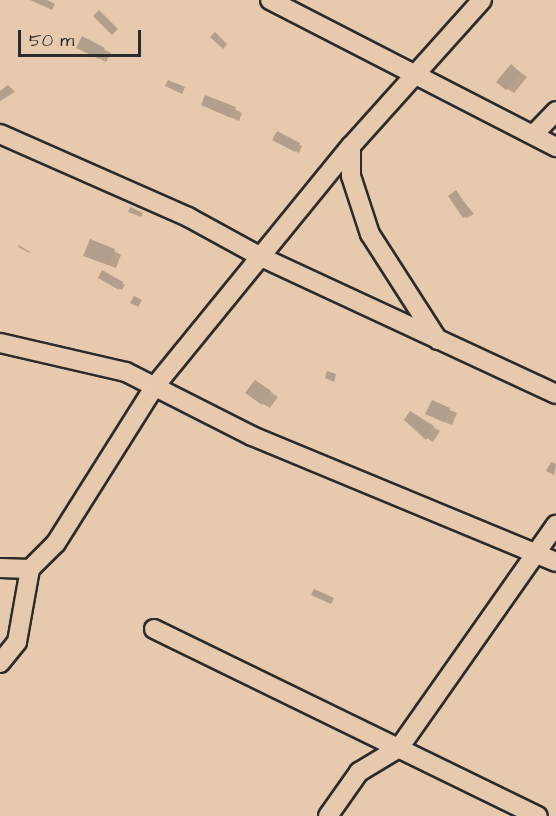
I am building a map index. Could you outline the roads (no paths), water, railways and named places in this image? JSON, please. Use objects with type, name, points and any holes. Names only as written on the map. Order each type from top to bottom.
[{"type":"street","points":[[270,0],[556,147]]},
{"type":"street","points":[[0,663],[17,642],[30,568],[56,543],[154,386],[263,258],[351,146],[482,0]]},
{"type":"street","points":[[534,134],[556,111]]},
{"type":"street","points":[[0,134],[188,217],[263,258],[556,394]]},
{"type":"street","points":[[351,146],[351,176],[370,234],[439,340]]},
{"type":"street","points":[[0,343],[91,360],[154,386],[252,436],[556,562]]},
{"type":"street","points":[[328,816],[359,772],[399,748],[534,551],[556,525]]},
{"type":"street","points":[[0,568],[30,568]]},
{"type":"street","points":[[154,629],[538,816]]}]
